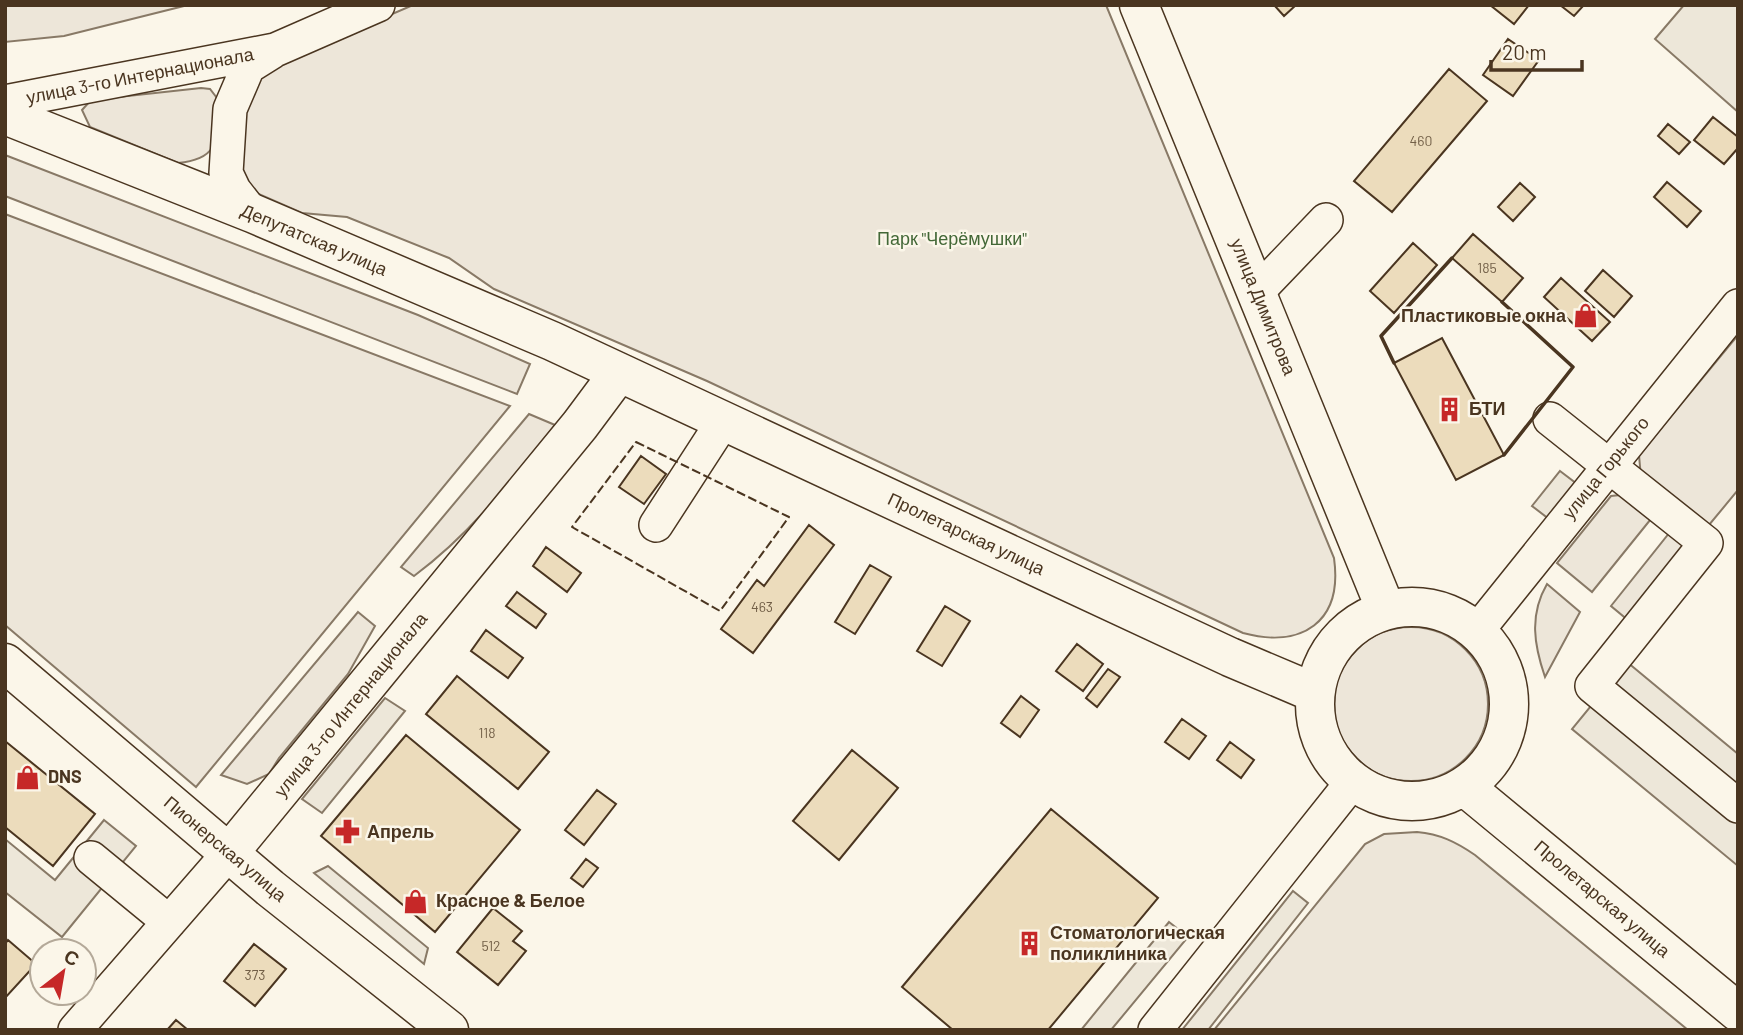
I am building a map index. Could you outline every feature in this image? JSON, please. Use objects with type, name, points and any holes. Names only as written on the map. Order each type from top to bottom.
[{"type":"main road","name":"улица Димитрова","points":[[1139,5],[1387,610]]},
{"type":"main road","name":"Депутатская улица","points":[[5,115],[252,214],[552,341],[618,374]]},
{"type":"main road","name":"Пролетарская улица","points":[[618,374],[1230,657],[1315,693]]},
{"type":"main road","name":"улица 3-го Интернационала","points":[[229,853],[580,425],[618,374]]},
{"type":"main road","points":[[1426,608],[1446,613],[1477,631],[1500,662],[1508,687],[1510,714],[1507,731],[1491,763],[1465,787],[1432,800],[1414,802],[1380,796],[1353,781],[1324,747],[1315,715],[1315,693],[1327,656],[1338,640],[1352,627],[1387,610],[1426,608]]},
{"type":"main road","name":"Пионерская улица","points":[[8,671],[449,1030]]},
{"type":"main road","name":"Пролетарская улица","points":[[1465,787],[1738,1012]]},
{"type":"street","name":"улица 3-го Интернационала","points":[[252,214],[234,190],[226,173],[230,109],[248,67],[275,50],[378,5]]},
{"type":"street","name":"улица 3-го Интернационала","points":[[5,102],[275,50]]},
{"type":"street","points":[[1257,292],[1326,220]]},
{"type":"street","name":"улица Горького","points":[[1477,631],[1738,306]]},
{"type":"street","points":[[1550,419],[1706,543],[1592,686],[1738,806]]},
{"type":"street","points":[[656,525],[724,421]]},
{"type":"street","points":[[1155,1030],[1353,781]]},
{"type":"street","name":"улица 3-го Интернационала","points":[[75,1030],[229,853]]},
{"type":"street","points":[[91,858],[169,922]]},
{"type":"green space","points":[[5,5],[188,5],[64,36],[5,42]]},
{"type":"green space","name":"Парк \"Черёмушки\"","points":[[413,5],[1106,5],[1334,558],[1332,599],[1325,614],[1314,625],[1300,633],[1283,637],[1243,633],[707,381],[494,289],[449,258],[347,217],[302,213],[254,192],[239,164],[238,122],[258,80],[297,55]]},
{"type":"green space","points":[[210,89],[220,102],[217,136],[209,151],[192,161],[178,163],[90,127],[82,110],[91,100]]},
{"type":"green space","points":[[5,155],[418,315],[530,364],[517,394],[5,196]]},
{"type":"green space","points":[[5,214],[510,406],[196,787],[5,625]]},
{"type":"green space","points":[[1738,335],[1738,490],[1704,531],[1641,478],[1639,455]]},
{"type":"green space","points":[[529,414],[555,425],[506,486],[455,542],[414,576],[401,567]]},
{"type":"green space","points":[[1630,494],[1659,509],[1592,592],[1557,563],[1611,496]]},
{"type":"green space","points":[[1678,522],[1686,543],[1629,621],[1611,606]]},
{"type":"green space","points":[[1547,584],[1580,612],[1545,677],[1535,630],[1538,607]]},
{"type":"green space","points":[[358,612],[375,626],[348,674],[269,774],[247,784],[221,775]]},
{"type":"green space","points":[[1411,627],[1440,633],[1465,650],[1482,675],[1488,704],[1482,733],[1465,758],[1440,775],[1411,781],[1382,775],[1357,758],[1340,733],[1334,704],[1340,675],[1357,650],[1382,633]]},
{"type":"green space","points":[[1417,832],[1448,839],[1475,855],[1688,1030],[1214,1030],[1365,844],[1384,834]]},
{"type":"shaded area","points":[[1684,5],[1738,5],[1738,112],[1655,39]]},
{"type":"shaded area","points":[[1560,471],[1577,484],[1549,519],[1532,506]]},
{"type":"shaded area","points":[[1627,662],[1738,754],[1738,866],[1572,729]]},
{"type":"shaded area","points":[[385,698],[405,711],[322,813],[302,799]]},
{"type":"shaded area","points":[[104,820],[136,846],[62,937],[5,892],[5,839],[55,880]]},
{"type":"shaded area","points":[[328,866],[428,948],[424,964],[314,873]]},
{"type":"shaded area","points":[[1293,891],[1308,903],[1208,1030],[1182,1030]]},
{"type":"shaded area","points":[[1169,922],[1188,937],[1111,1030],[1081,1030]]},
{"type":"building","points":[[1274,5],[1296,5],[1284,16]]},
{"type":"building","points":[[1490,5],[1529,5],[1514,24]]},
{"type":"building","points":[[1560,5],[1584,5],[1574,16]]},
{"type":"building","points":[[1508,39],[1539,60],[1513,96],[1483,75]]},
{"type":"building","points":[[1449,69],[1487,101],[1392,212],[1354,181]]},
{"type":"building","points":[[1713,117],[1738,137],[1738,148],[1724,164],[1694,140]]},
{"type":"building","points":[[1668,124],[1690,142],[1679,154],[1658,136]]},
{"type":"building","points":[[1667,182],[1701,211],[1687,227],[1654,197]]},
{"type":"building","points":[[1520,183],[1535,197],[1513,221],[1498,207]]},
{"type":"building","points":[[1473,234],[1523,278],[1502,302],[1452,258]]},
{"type":"building","points":[[1413,243],[1437,265],[1394,313],[1370,291]]},
{"type":"building","points":[[1603,270],[1632,296],[1614,317],[1585,291]]},
{"type":"building","points":[[1561,278],[1610,322],[1592,341],[1544,297]]},
{"type":"building","name":"БТИ","points":[[1442,338],[1504,455],[1456,480],[1394,363]]},
{"type":"building","points":[[641,456],[666,474],[644,504],[619,487]]},
{"type":"building","points":[[809,525],[834,545],[753,653],[721,629],[757,580],[764,586]]},
{"type":"building","points":[[546,547],[581,573],[567,592],[533,566]]},
{"type":"building","points":[[870,565],[891,577],[855,634],[835,622]]},
{"type":"building","points":[[517,592],[546,614],[536,628],[506,606]]},
{"type":"building","points":[[945,606],[970,621],[942,666],[917,651]]},
{"type":"building","points":[[486,630],[523,658],[508,678],[471,651]]},
{"type":"building","points":[[1077,644],[1103,664],[1083,691],[1056,671]]},
{"type":"building","points":[[1108,669],[1120,677],[1097,707],[1086,698]]},
{"type":"building","points":[[457,676],[549,752],[518,789],[426,714]]},
{"type":"building","points":[[1021,696],[1039,710],[1020,737],[1001,723]]},
{"type":"building","points":[[1182,719],[1206,736],[1189,759],[1165,742]]},
{"type":"building","points":[[406,735],[520,830],[435,932],[321,836]]},
{"type":"building","name":"DNS","points":[[5,741],[95,814],[53,866],[5,827]]},
{"type":"building","points":[[1230,742],[1254,760],[1241,778],[1217,760]]},
{"type":"building","points":[[852,750],[898,788],[839,860],[793,821]]},
{"type":"building","points":[[597,790],[616,804],[584,845],[565,830]]},
{"type":"building","name":"Стоматологическая поликлиника","points":[[1051,809],[1158,898],[1048,1030],[953,1030],[902,987]]},
{"type":"building","points":[[586,859],[598,868],[583,887],[571,878]]},
{"type":"building","points":[[493,908],[522,931],[513,941],[526,951],[498,985],[457,952]]},
{"type":"building","points":[[8,940],[28,957],[28,973],[5,998],[5,944]]},
{"type":"building","points":[[254,944],[286,969],[255,1006],[224,981]]},
{"type":"building","points":[[176,1020],[188,1030],[167,1030]]},
{"type":"fence","points":[[636,442],[789,517],[720,611],[572,527],[636,442]]},
{"type":"wall","points":[[1394,363],[1381,336],[1452,258]]},
{"type":"wall","points":[[1502,302],[1573,367],[1504,455]]},
{"type":"place","name":"Пластиковые окна","points":[[1586,316]]},
{"type":"place","name":"БТИ","points":[[1449,409]]},
{"type":"place","name":"DNS","points":[[28,777]]},
{"type":"place","name":"Апрель","points":[[347,832]]},
{"type":"place","name":"Красное & Белое","points":[[416,901]]},
{"type":"place","name":"Стоматологическая поликлиника","points":[[1030,943]]}]
